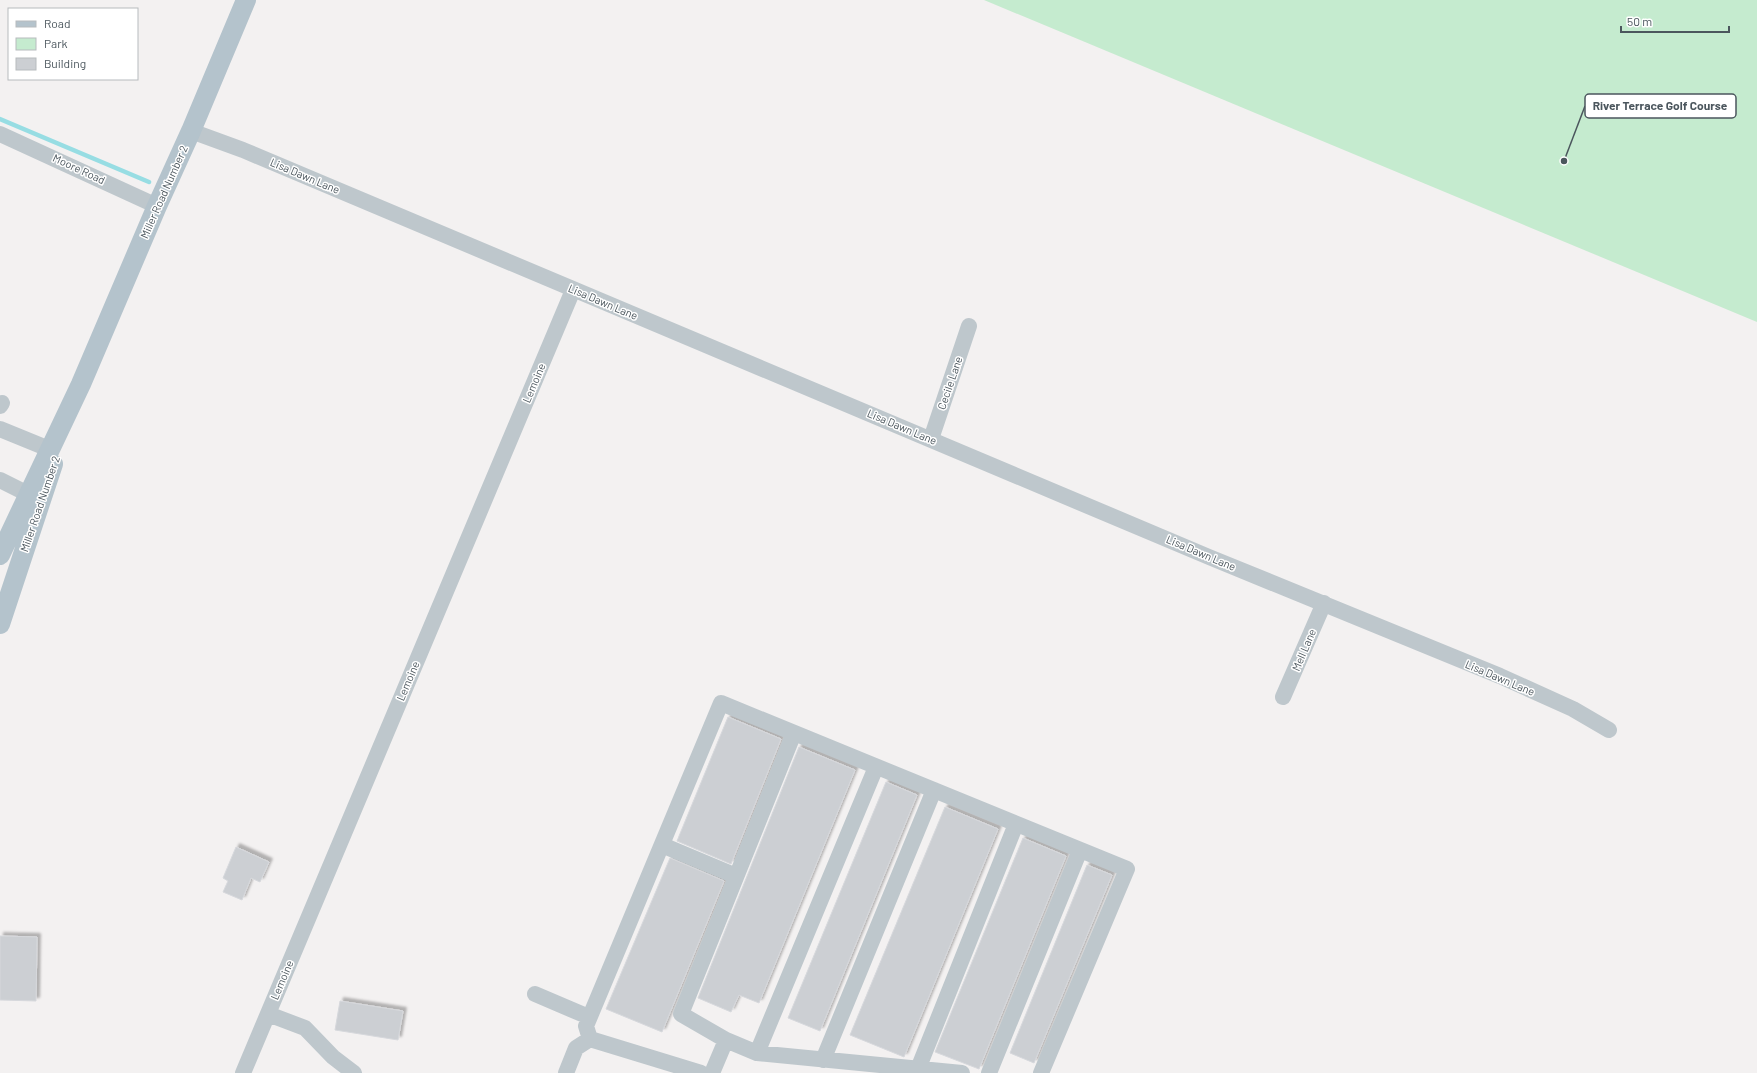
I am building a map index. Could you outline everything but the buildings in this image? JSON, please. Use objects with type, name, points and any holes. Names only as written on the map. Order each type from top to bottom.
[{"type":"main road","name":"Miller Road Number 2","points":[[0,555],[49,448],[81,384],[246,0]]},
{"type":"main road","name":"Miller Road Number 2","points":[[0,624],[81,384]]},
{"type":"street","name":"Lisa Dawn Lane","points":[[191,131],[243,150],[1209,557],[1500,676],[1573,709],[1609,730]]},
{"type":"street","name":"Moore Road","points":[[0,134],[157,206]]},
{"type":"street","name":"Lemoine","points":[[244,1073],[573,290]]},
{"type":"street","name":"Cecile Lane","points":[[931,439],[969,326]]},
{"type":"street","points":[[0,429],[49,448]]},
{"type":"street","points":[[0,480],[28,494]]},
{"type":"street","name":"Mell Lane","points":[[1283,697],[1324,603]]},
{"type":"street","points":[[590,1039],[586,1026],[721,703],[1127,869],[1041,1073]]},
{"type":"street","points":[[794,733],[681,1014],[726,1040],[758,1053],[962,1073]]},
{"type":"street","points":[[758,1053],[876,767]]},
{"type":"street","points":[[823,1060],[934,790]]},
{"type":"street","points":[[918,1069],[1016,824]]},
{"type":"street","points":[[662,845],[736,876]]},
{"type":"street","points":[[989,1073],[1080,850]]},
{"type":"street","points":[[535,994],[590,1017]]},
{"type":"street","points":[[268,1014],[305,1028],[333,1057],[354,1073]]},
{"type":"street","points":[[566,1073],[576,1048],[590,1039],[701,1073]]},
{"type":"street","points":[[712,1073],[726,1040]]},
{"type":"green space","points":[[984,0],[1757,0],[1757,322]]},
{"type":"waterway","points":[[0,119],[149,182]]},
{"type":"place","name":"River Terrace Golf Course","points":[[1564,161]]}]
